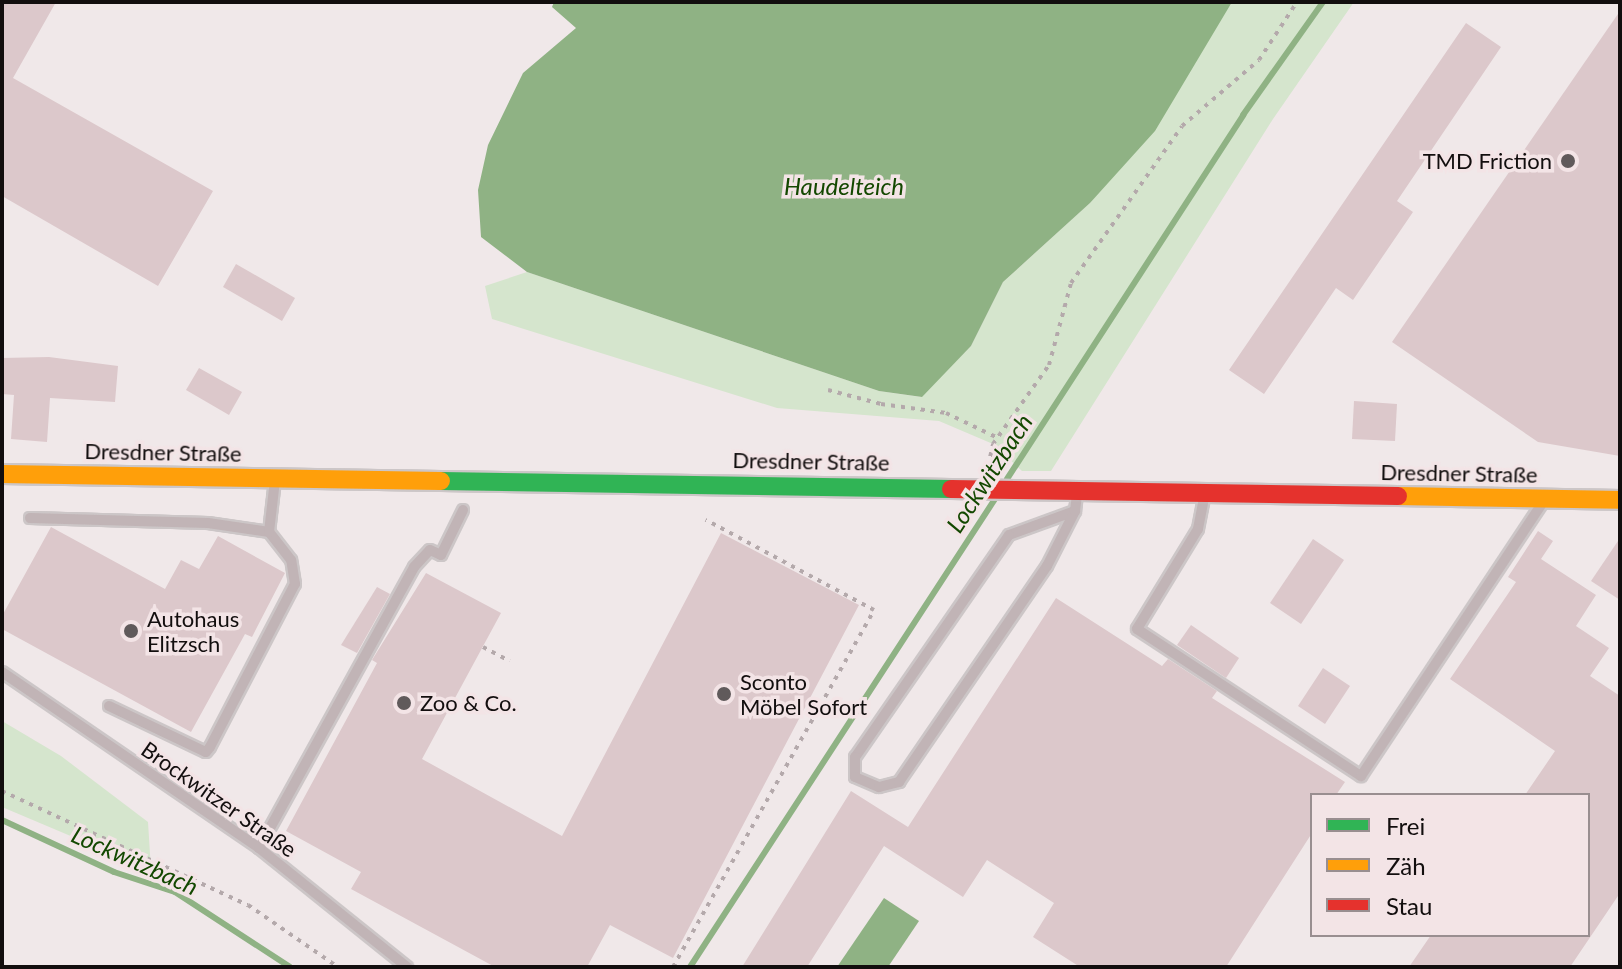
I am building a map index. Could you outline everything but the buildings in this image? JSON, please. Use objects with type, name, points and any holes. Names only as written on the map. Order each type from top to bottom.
[{"type":"main road","name":"Dresdner Straße","points":[[2,474],[1017,487],[1620,500]]},
{"type":"lane","points":[[269,532],[275,478]]},
{"type":"lane","points":[[1075,511],[1009,535],[855,757],[855,777],[879,787],[899,782],[1047,566],[1075,511],[1078,488]]},
{"type":"lane","points":[[1205,491],[1198,529],[1137,629],[1361,776],[1545,499]]},
{"type":"lane","points":[[259,848],[414,567],[430,550],[441,555],[463,510]]},
{"type":"lane","points":[[30,518],[208,523],[269,532],[291,560],[295,584],[206,752],[109,706]]},
{"type":"lane","name":"Brockwitzer Straße","points":[[2,672],[259,848],[407,967]]},
{"type":"path","points":[[973,487],[986,474],[998,438],[1049,365],[1071,283],[1182,126],[1259,60],[1297,2]]},
{"type":"path","points":[[828,390],[881,404],[946,413],[998,438]]},
{"type":"path","points":[[676,967],[874,610],[706,520]]},
{"type":"path","points":[[483,647],[509,661]]},
{"type":"path","points":[[2,791],[248,905],[338,967]]},
{"type":"shaded area","points":[[1232,2],[1354,2],[1273,119],[1051,471],[1022,471],[993,444],[939,421],[777,408],[492,319],[485,286],[527,272],[879,391],[921,397],[971,346],[1003,282],[1090,203]]},
{"type":"shaded area","points":[[2,721],[61,756],[148,822],[151,870],[2,807]]},
{"type":"water","name":"Haudelteich","points":[[554,2],[1232,2],[1155,131],[1090,203],[1003,282],[971,346],[922,397],[879,391],[527,272],[481,237],[478,190],[488,145],[523,73],[576,28],[552,7]]},
{"type":"water","points":[[884,898],[919,921],[888,967],[837,967]]},
{"type":"waterway","name":"Lockwitzbach","points":[[1007,479],[1243,115],[1323,2]]},
{"type":"waterway","name":"Lockwitzbach","points":[[690,967],[995,499]]},
{"type":"waterway","name":"Lockwitzbach","points":[[2,820],[114,872],[175,892],[290,967]]},
{"type":"traffic: fast","points":[[441,481],[951,489]]},
{"type":"traffic: slow","points":[[2,474],[441,481]]},
{"type":"traffic: slow","points":[[1398,496],[1620,500]]},
{"type":"traffic: jam","points":[[951,489],[1398,496]]},
{"type":"place","name":"TMD Friction","points":[[1568,161]]},
{"type":"place","name":"Autohaus Elitzsch","points":[[131,631]]},
{"type":"place","name":"Sconto Möbel Sofort","points":[[724,694]]},
{"type":"place","name":"Zoo & Co.","points":[[404,703]]}]
